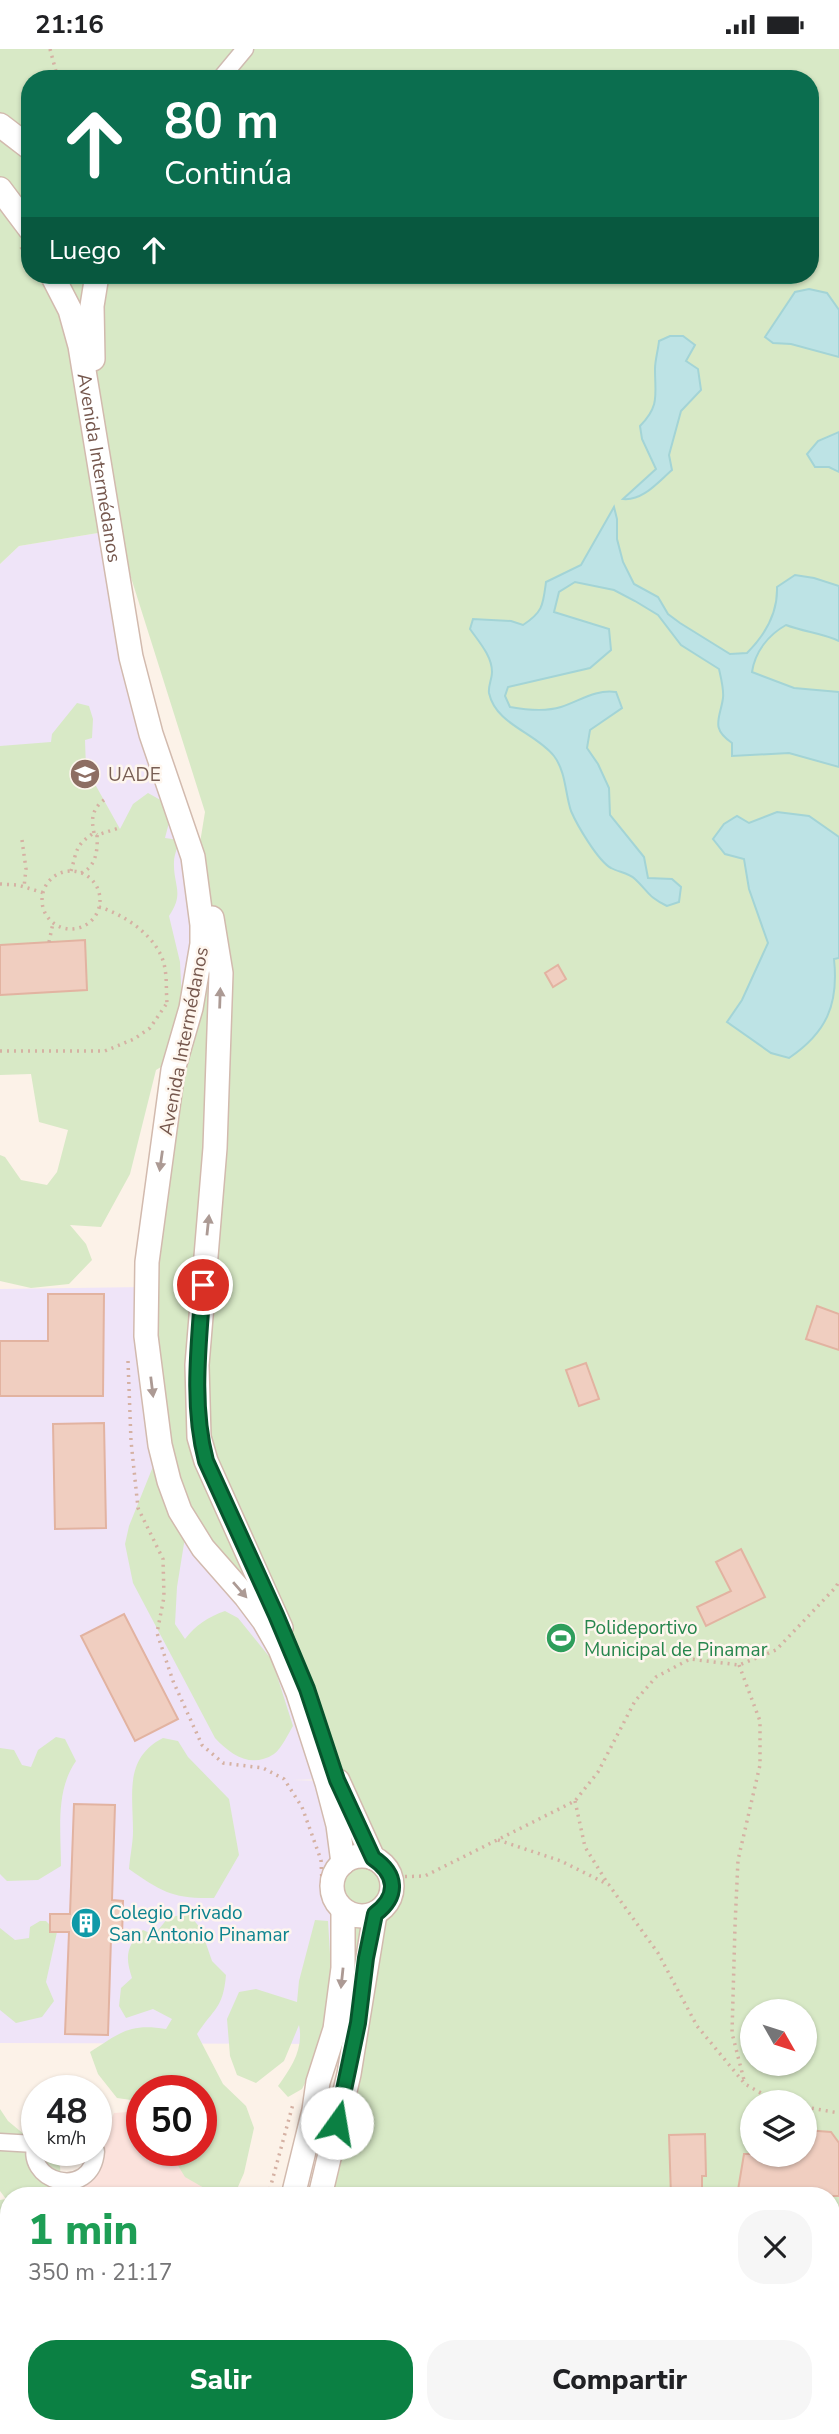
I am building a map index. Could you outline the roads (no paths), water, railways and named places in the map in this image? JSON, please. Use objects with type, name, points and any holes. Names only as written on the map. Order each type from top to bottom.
[{"type":"main road","points":[[0,125],[21,141]]},
{"type":"main road","points":[[0,190],[21,217]]},
{"type":"main road","name":"Avenida Intermédanos","points":[[57,284],[70,310],[80,347],[131,657],[151,734],[193,857],[202,925],[202,944],[191,1008],[173,1070],[147,1262],[146,1336],[160,1445],[180,1511],[203,1548],[264,1621],[280,1649],[298,1693],[327,1783],[338,1825],[343,1863]]},
{"type":"main road","name":"Avenida Intermédanos","points":[[95,284],[92,306],[93,375],[137,655],[156,732],[198,855],[214,924],[221,973],[215,1148],[197,1365],[199,1437],[206,1461],[307,1689],[337,1780],[373,1858]]},
{"type":"main road","points":[[295,2187],[314,2110],[318,2081],[335,2029],[343,1968],[335,1908],[337,1903],[332,1892],[332,1881],[343,1863],[358,1856],[373,1858],[384,1865],[391,1877],[393,1888],[384,1907],[365,1917],[335,1908]]},
{"type":"main road","points":[[322,2187],[349,2074],[375,1914]]},
{"type":"street","points":[[228,70],[245,49]]},
{"type":"street","points":[[0,2142],[21,2142]]},
{"type":"street","points":[[39,2166],[51,2179],[70,2182],[80,2179]]},
{"type":"street","points":[[78,2187],[80,2179],[91,2166]]},
{"type":"water","points":[[809,289],[827,293],[839,310],[839,357],[791,344],[773,343],[765,337],[795,292]]},
{"type":"water","points":[[670,336],[683,336],[695,345],[686,361],[698,369],[701,390],[681,411],[669,455],[672,470],[644,494],[623,499],[656,469],[642,439],[640,426],[654,406],[659,341]]},
{"type":"water","points":[[839,432],[839,472],[829,467],[815,467],[807,454],[818,441]]},
{"type":"water","points":[[614,507],[617,539],[623,562],[634,584],[658,597],[668,614],[680,623],[730,654],[747,653],[754,646],[773,614],[777,587],[795,575],[839,586],[839,641],[786,625],[763,645],[752,672],[794,688],[839,692],[839,767],[789,753],[732,756],[732,743],[721,733],[718,723],[723,695],[719,669],[681,645],[658,615],[614,590],[575,582],[559,592],[554,612],[609,629],[611,650],[590,668],[508,687],[505,696],[510,707],[542,710],[555,709],[594,694],[616,692],[622,708],[590,730],[587,748],[609,788],[610,815],[644,857],[648,878],[672,879],[681,887],[679,902],[667,906],[652,897],[633,877],[606,864],[594,851],[571,811],[563,776],[554,756],[508,721],[493,704],[489,693],[492,672],[490,660],[470,629],[473,619],[511,621],[523,625],[535,616],[541,607],[546,582],[581,565]]},
{"type":"water","points":[[777,812],[809,816],[839,837],[839,958],[834,959],[832,1004],[821,1028],[789,1058],[771,1053],[727,1022],[742,1000],[768,943],[749,889],[744,859],[725,854],[713,839],[724,824],[737,816],[749,823]]},
{"type":"place","name":"UADE","points":[[85,774]]},
{"type":"place","name":"Polideportivo Municipal de Pinamar","points":[[561,1638]]},
{"type":"place","name":"Colegio Privado San Antonio Pinamar","points":[[86,1923]]}]
